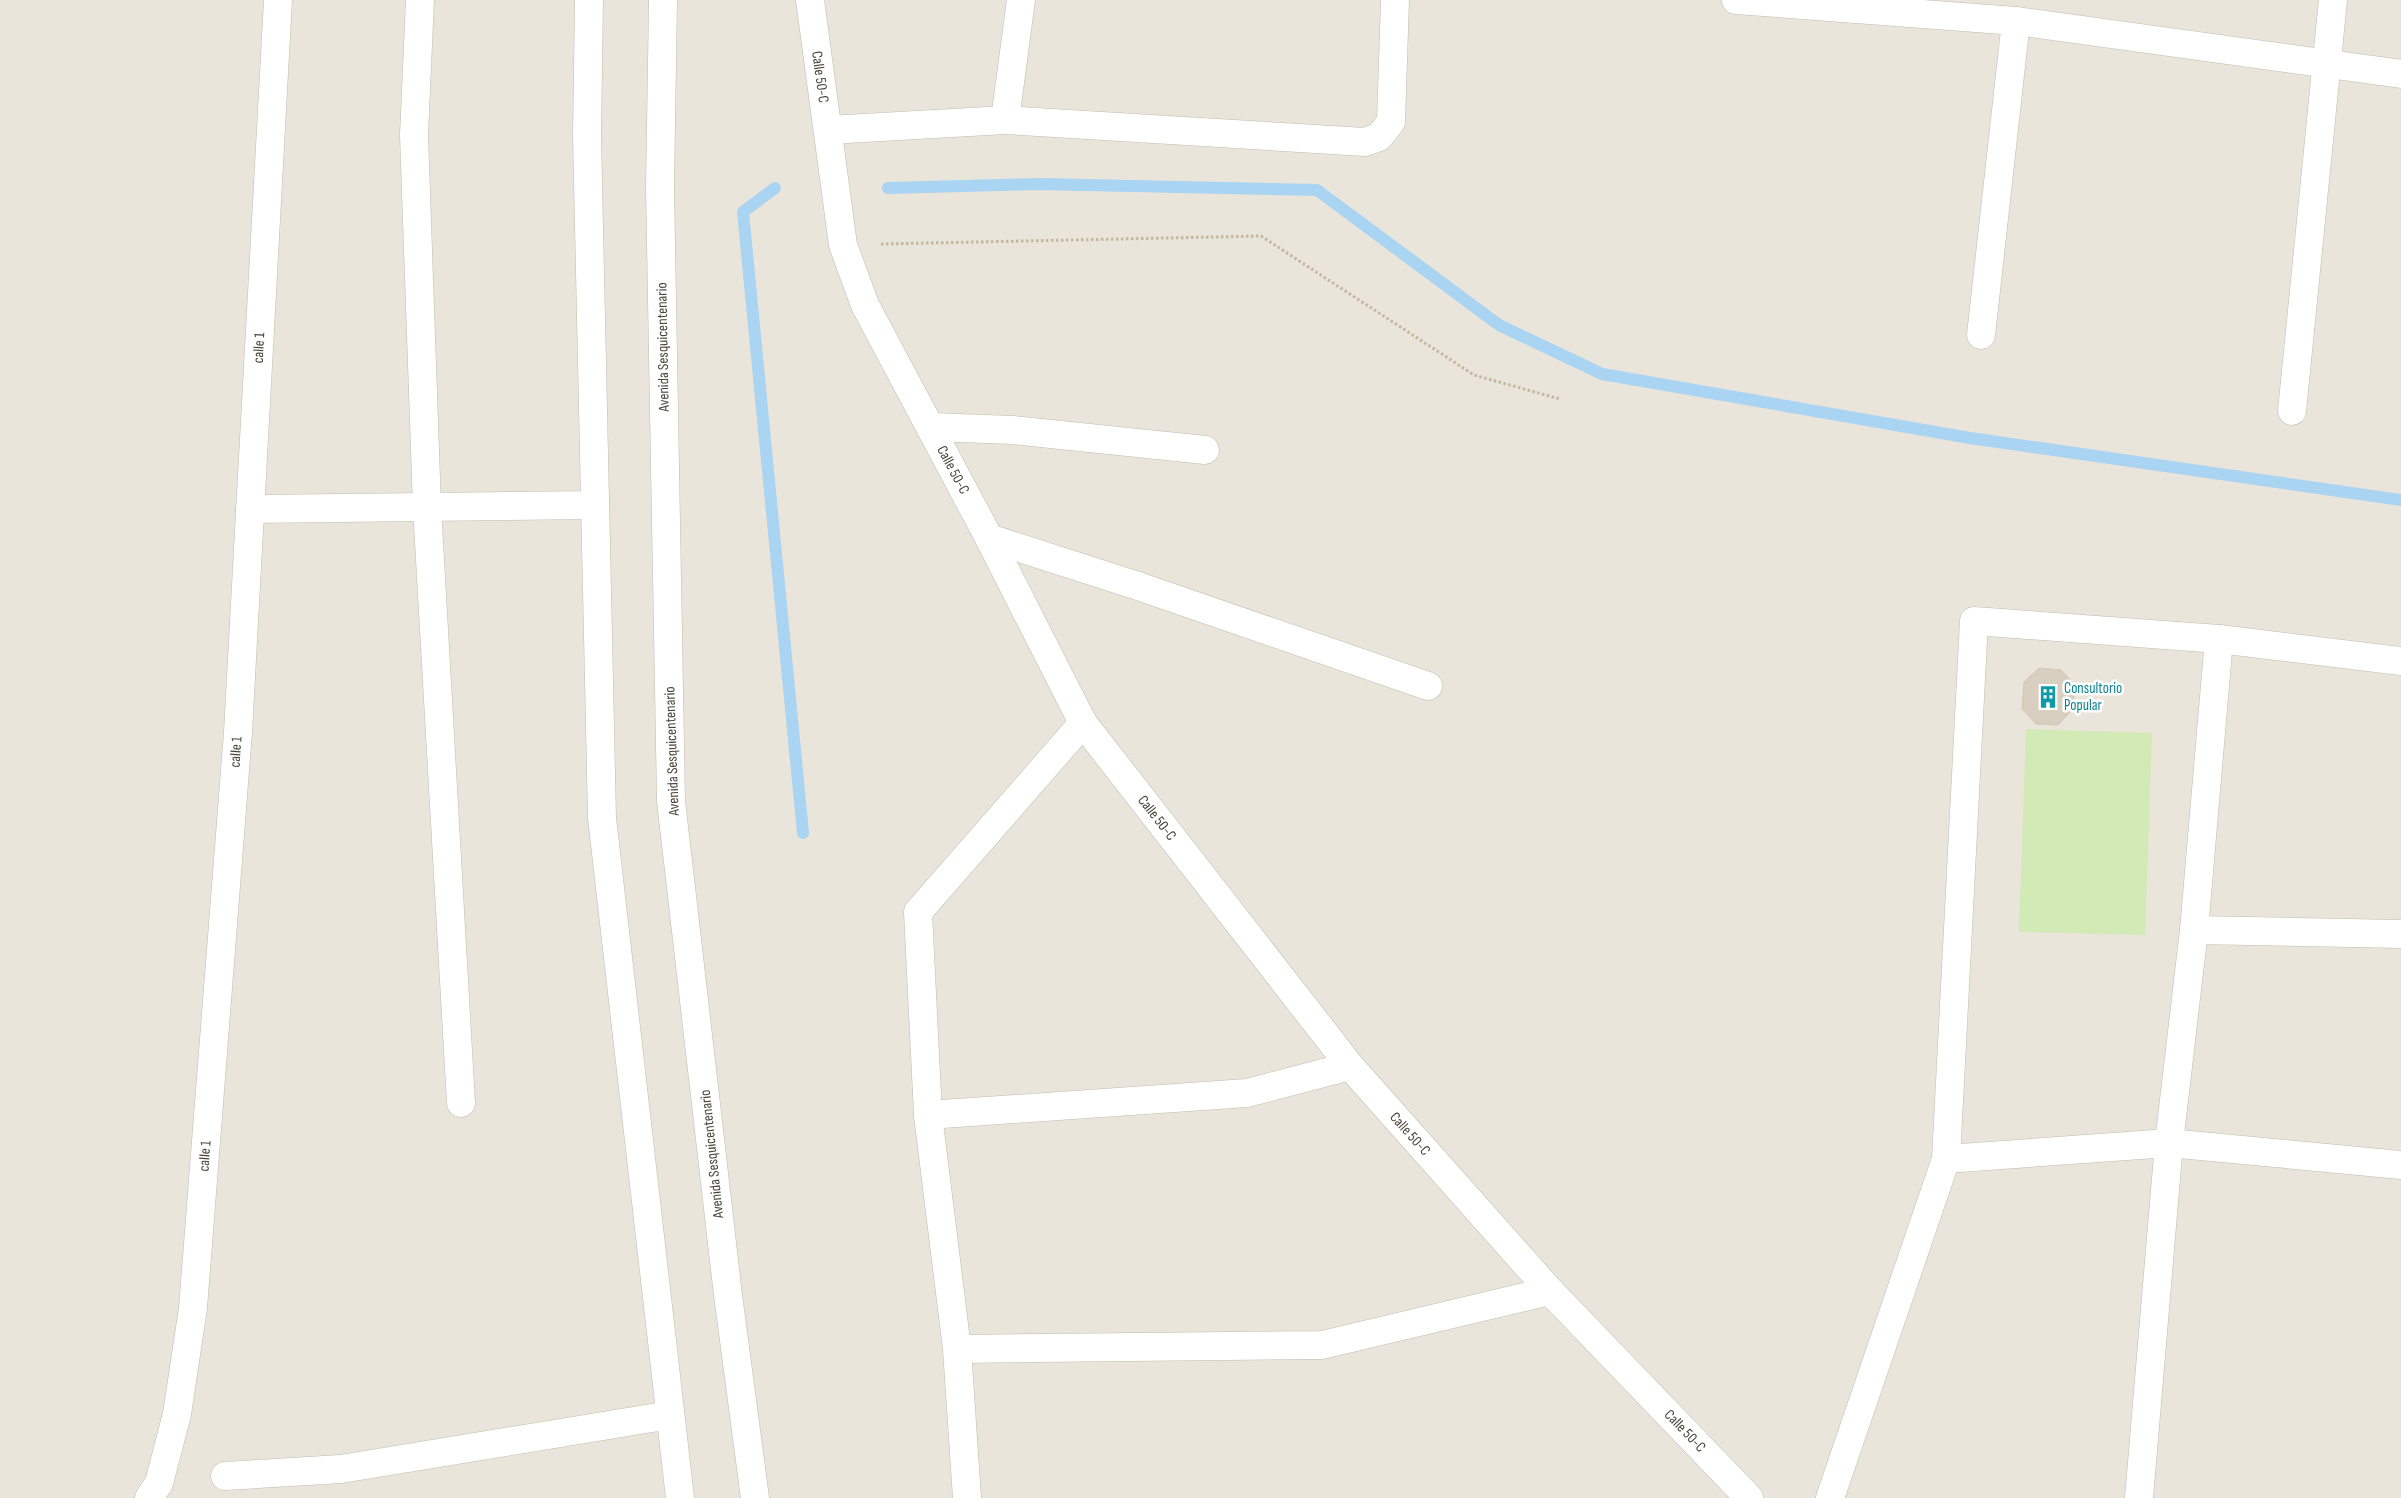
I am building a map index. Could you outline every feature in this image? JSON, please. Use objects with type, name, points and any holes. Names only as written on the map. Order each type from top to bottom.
[{"type":"street","name":"calle 1","points":[[149,1498],[159,1483],[177,1414],[193,1308],[238,732],[278,0]]},
{"type":"street","points":[[420,0],[414,135],[427,507],[461,1103]]},
{"type":"street","points":[[589,0],[588,146],[602,818],[680,1498]]},
{"type":"street","name":"Avenida Sesquicentenario","points":[[663,0],[660,188],[671,802],[728,1295],[755,1498]]},
{"type":"street","name":"Calle 50-C","points":[[810,0],[843,245],[865,305],[990,538],[1083,723],[1350,1066],[1550,1291],[1749,1498]]},
{"type":"street","points":[[1005,120],[1021,0]]},
{"type":"street","points":[[828,130],[1005,120],[1365,142],[1380,136],[1391,122],[1394,0]]},
{"type":"street","points":[[1736,0],[1963,9],[2016,21],[2401,74]]},
{"type":"street","points":[[2292,411],[2333,0]]},
{"type":"street","points":[[1981,335],[2016,21]]},
{"type":"street","points":[[930,427],[1013,430],[1205,450]]},
{"type":"street","points":[[250,509],[595,505]]},
{"type":"street","points":[[990,538],[1138,586],[1428,686]]},
{"type":"street","points":[[1830,1498],[1946,1158],[1974,621],[2219,639],[2401,661]]},
{"type":"street","points":[[2139,1498],[2169,1143],[2194,930],[2219,639]]},
{"type":"street","points":[[967,1498],[957,1349],[928,1115],[918,912],[1083,723]]},
{"type":"street","points":[[2194,930],[2401,934]]},
{"type":"street","points":[[928,1115],[1246,1092],[1350,1066]]},
{"type":"street","points":[[1946,1158],[2169,1143],[2401,1165]]},
{"type":"street","points":[[957,1349],[1322,1345],[1550,1291]]},
{"type":"street","points":[[224,1476],[341,1469],[670,1414]]},
{"type":"path","points":[[843,245],[1261,236],[1474,375],[1560,399]]},
{"type":"shaded area","points":[[0,0],[2401,0],[2401,1498],[0,1498]]},
{"type":"green space","points":[[2026,729],[2152,733],[2145,935],[2019,932]]},
{"type":"building","name":"Consultorio Popular","points":[[2039,668],[2061,670],[2075,685],[2073,709],[2058,725],[2036,724],[2022,709],[2024,682]]},
{"type":"waterway","points":[[888,188],[1039,184],[1317,190],[1499,325],[1602,374],[1970,438],[2401,500]]},
{"type":"waterway","points":[[775,188],[743,212],[803,833]]},
{"type":"place","name":"Consultorio Popular","points":[[2048,697]]}]
